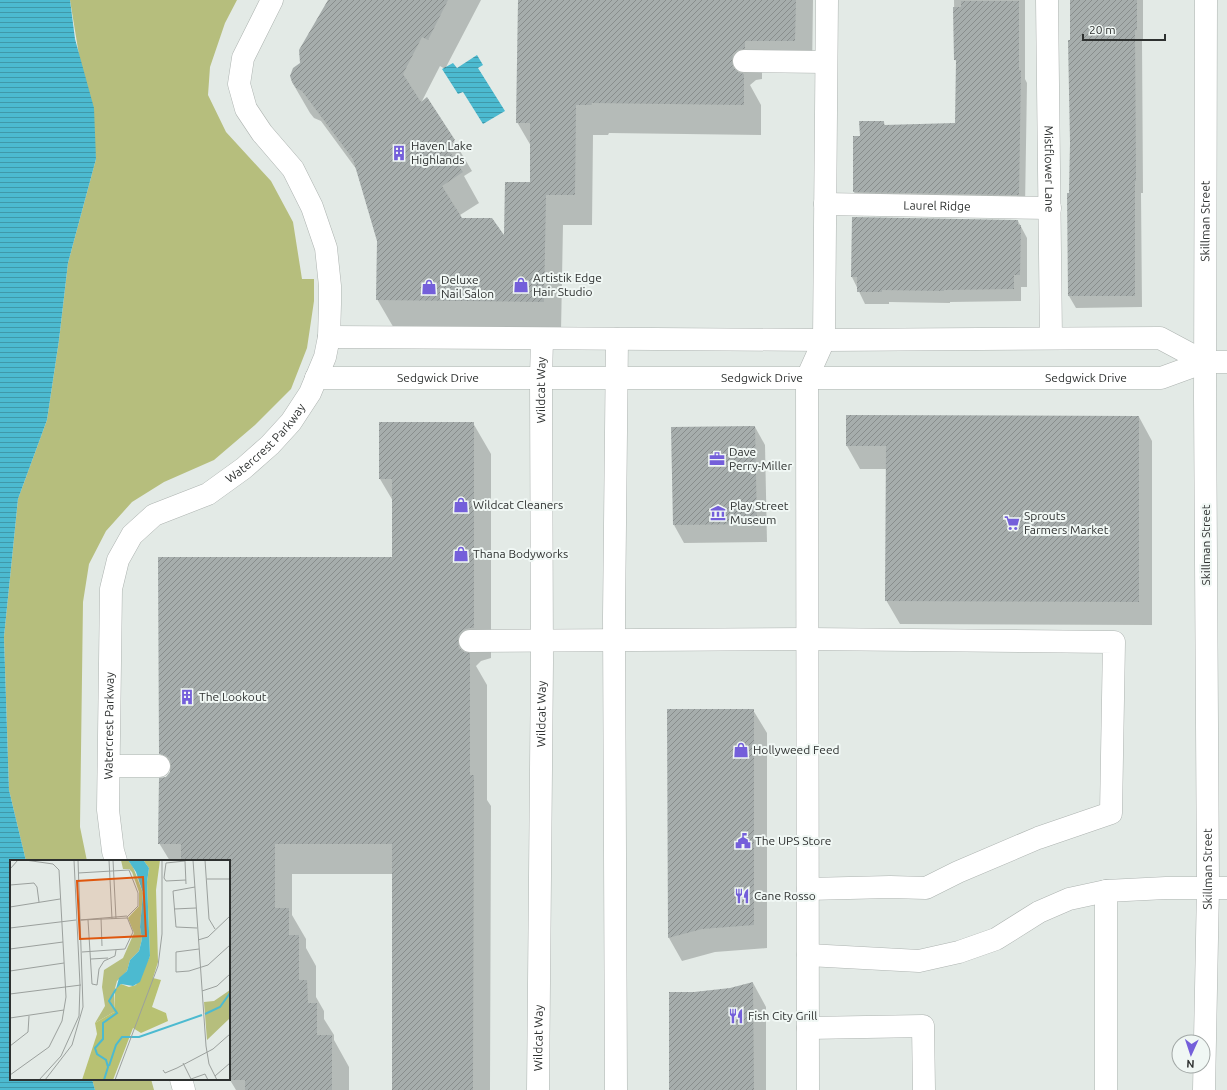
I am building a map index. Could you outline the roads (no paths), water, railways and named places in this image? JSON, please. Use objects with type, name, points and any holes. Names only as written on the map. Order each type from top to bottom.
[{"type":"street","name":"Watercrest Parkway","points":[[116,860],[113,851],[108,810],[111,589],[118,560],[132,535],[154,515],[208,494],[244,468],[270,445],[291,422],[310,393],[324,357],[329,337],[330,286],[326,248],[312,207],[293,169],[262,132],[246,109],[239,84],[243,58],[272,0]]},
{"type":"street","points":[[808,1090],[807,378],[824,340],[827,0]]},
{"type":"street","name":"Mistflower Lane","points":[[1047,0],[1051,338]]},
{"type":"street","name":"Skillman Street","points":[[1204,1090],[1218,888],[1205,362],[1206,0]]},
{"type":"street","points":[[744,61],[826,62]]},
{"type":"street","name":"Laurel Ridge","points":[[825,204],[1050,208]]},
{"type":"street","name":"Sedgwick Drive","points":[[329,337],[824,340],[1160,338],[1205,362]]},
{"type":"street","name":"Wildcat Way","points":[[538,1090],[542,641],[542,339]]},
{"type":"street","points":[[616,1090],[615,640],[617,339]]},
{"type":"street","name":"Sedgwick Drive","points":[[316,378],[1161,378],[1205,362],[1227,362]]},
{"type":"street","points":[[470,641],[808,639],[1114,642],[1111,813],[1038,838],[958,872],[926,888],[890,886],[808,889]]},
{"type":"street","points":[[109,766],[159,766]]},
{"type":"street","points":[[808,955],[920,961],[959,952],[996,939],[1039,912],[1069,899],[1106,891],[1166,888],[1218,888]]},
{"type":"street","points":[[1106,891],[1106,1090]]},
{"type":"street","points":[[808,1028],[923,1026],[924,1090]]},
{"type":"street","points":[[181,1080],[184,1090]]},
{"type":"water","points":[[0,0],[70,0],[75,39],[94,108],[96,159],[68,263],[59,340],[47,420],[18,499],[4,637],[9,790],[26,860],[10,860],[10,1080],[92,1080],[95,1090],[0,1090]]},
{"type":"water","points":[[477,55],[483,65],[478,68],[505,111],[483,124],[463,92],[458,94],[442,69],[453,63],[457,68]]},
{"type":"place","name":"Haven Lake Highlands","points":[[399,153]]},
{"type":"place","name":"Artistik Edge Hair Studio","points":[[521,285]]},
{"type":"place","name":"Deluxe Nail Salon","points":[[429,287]]},
{"type":"place","name":"Dave Perry-Miller","points":[[717,459]]},
{"type":"place","name":"Wildcat Cleaners","points":[[461,505]]},
{"type":"place","name":"Play Street Museum","points":[[718,513]]},
{"type":"place","name":"Sprouts Farmers Market","points":[[1012,523]]},
{"type":"place","name":"Thana Bodyworks","points":[[461,554]]},
{"type":"place","name":"The Lookout","points":[[187,697]]},
{"type":"place","name":"Hollyweed Feed","points":[[741,750]]},
{"type":"place","name":"The UPS Store","points":[[743,841]]},
{"type":"place","name":"Cane Rosso","points":[[742,896]]},
{"type":"place","name":"Fish City Grill","points":[[736,1016]]}]
